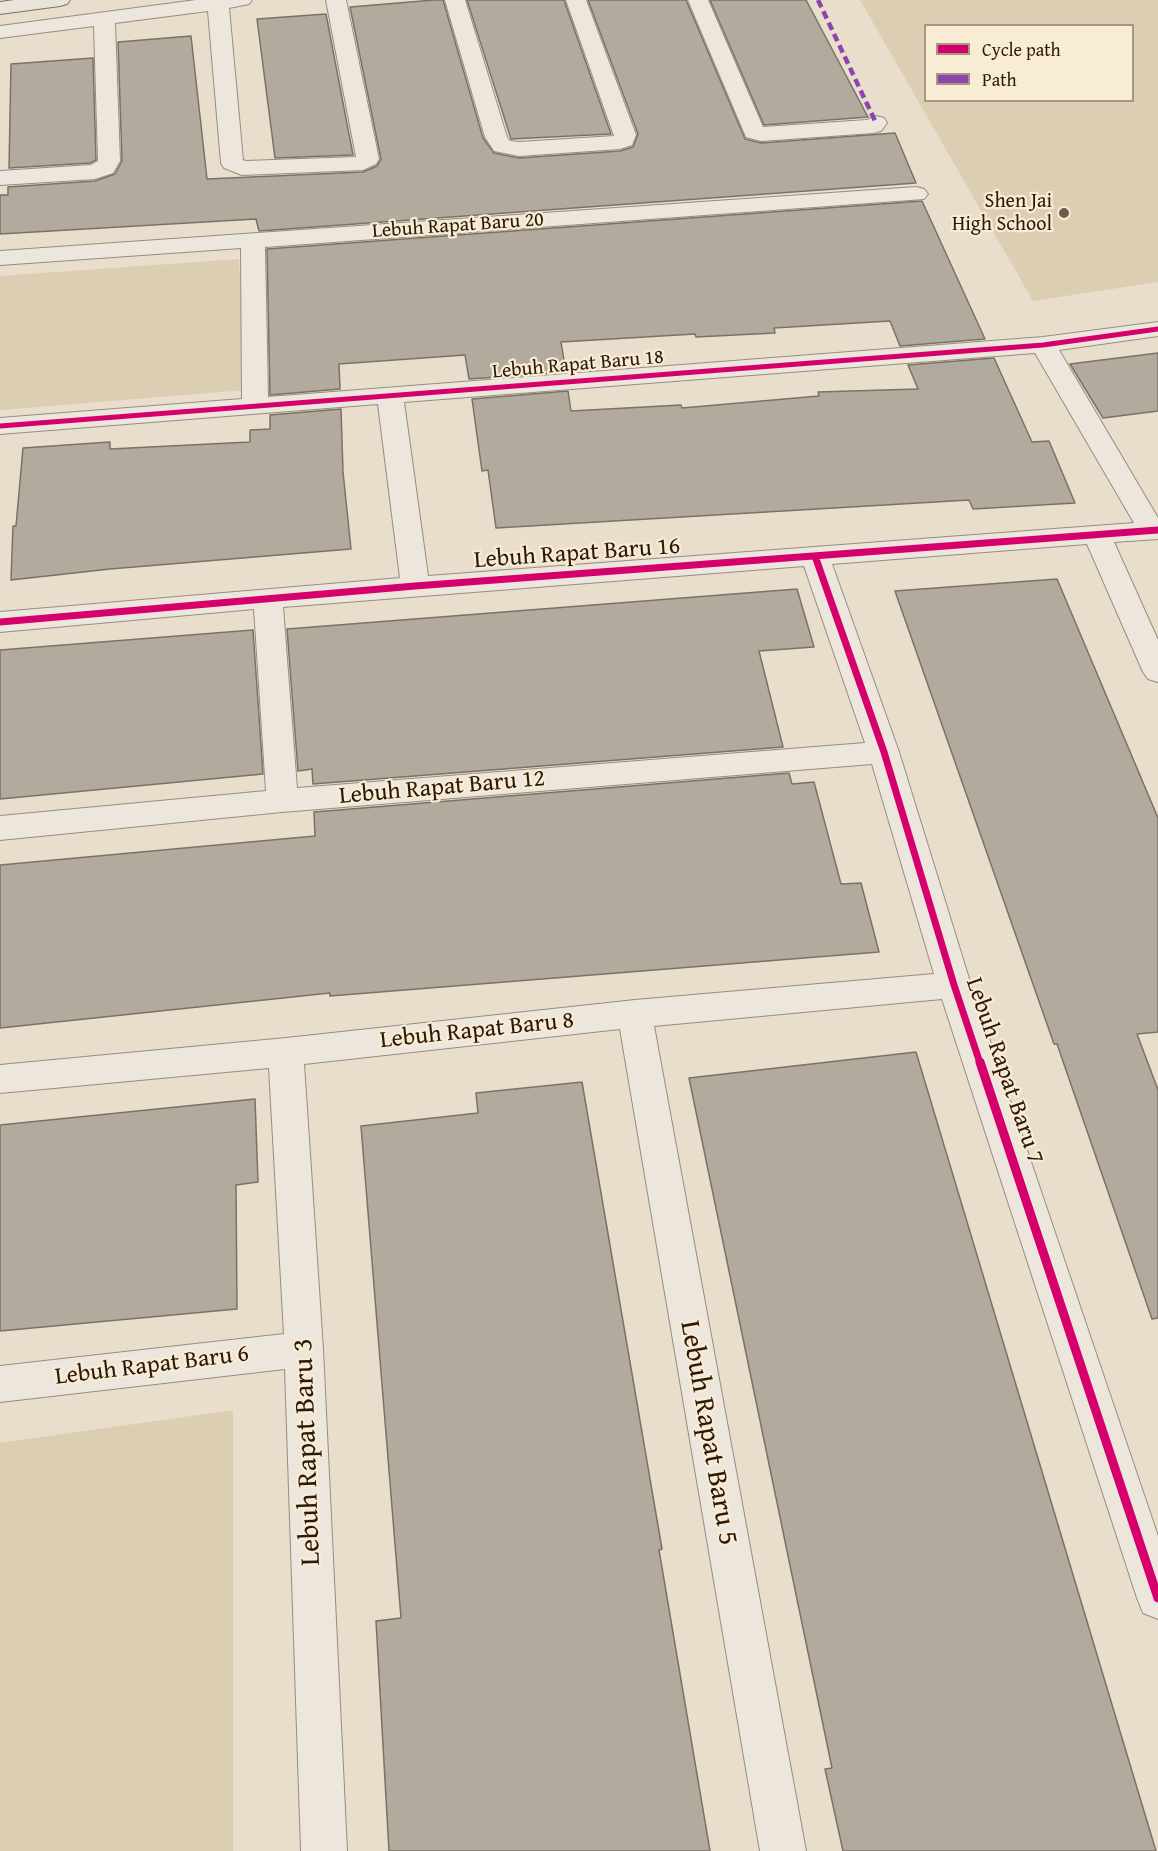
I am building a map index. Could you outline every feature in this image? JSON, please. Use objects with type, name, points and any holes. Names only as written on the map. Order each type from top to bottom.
[{"type":"main road","points":[[13,4],[60,0]]},
{"type":"street","points":[[0,32],[242,0]]},
{"type":"street","points":[[218,3],[232,164],[236,166],[363,163],[369,159],[336,0]]},
{"type":"street","points":[[455,0],[496,137],[502,146],[519,149],[624,140],[625,135],[576,0]]},
{"type":"street","points":[[698,0],[754,132],[873,126],[876,123]]},
{"type":"street","points":[[0,178],[95,172],[105,168],[109,161],[104,18]]},
{"type":"street","name":"Lebuh Rapat Baru 20","points":[[0,258],[916,194]]},
{"type":"street","points":[[253,240],[255,407]]},
{"type":"street","name":"Lebuh Rapat Baru 18","points":[[0,426],[1043,345],[1158,329]]},
{"type":"street","points":[[1043,345],[1155,530]]},
{"type":"street","points":[[390,397],[416,586]]},
{"type":"street","name":"Lebuh Rapat Baru 16","points":[[0,621],[416,586],[1155,530]]},
{"type":"street","points":[[1097,536],[1158,672]]},
{"type":"street","name":"Lebuh Rapat Baru 7","points":[[815,556],[884,752],[954,985],[1158,1598]]},
{"type":"street","points":[[267,599],[282,801]]},
{"type":"street","name":"Lebuh Rapat Baru 12","points":[[0,828],[282,801],[884,752]]},
{"type":"street","name":"Lebuh Rapat Baru 8","points":[[0,1079],[286,1052],[635,1014],[954,985]]},
{"type":"street","name":"Lebuh Rapat Baru 5","points":[[635,1014],[783,1851]]},
{"type":"street","name":"Lebuh Rapat Baru 3","points":[[286,1052],[304,1349],[324,1851]]},
{"type":"street","name":"Lebuh Rapat Baru 6","points":[[0,1384],[304,1349]]},
{"type":"shaded area","name":"Shen Jai High School","points":[[860,0],[1158,0],[1158,282],[1033,301]]},
{"type":"shaded area","points":[[239,259],[246,390],[0,410],[0,276]]},
{"type":"shaded area","points":[[233,1410],[233,1851],[0,1851],[0,1443]]},
{"type":"building","points":[[443,0],[483,138],[494,153],[519,158],[620,151],[633,147],[638,134],[588,0],[686,0],[745,139],[761,143],[895,133],[916,183],[259,231],[256,219],[0,234],[0,195],[8,195],[8,187],[95,181],[115,174],[122,161],[118,42],[191,36],[207,179],[363,172],[377,166],[381,159],[350,7]]},
{"type":"building","points":[[467,0],[564,0],[611,134],[511,139]]},
{"type":"building","points":[[710,0],[806,0],[868,117],[764,125]]},
{"type":"building","points":[[326,14],[353,155],[275,158],[257,19]]},
{"type":"building","points":[[93,58],[96,160],[90,163],[9,168],[11,64]]},
{"type":"building","points":[[922,201],[985,339],[900,346],[890,321],[774,328],[775,333],[696,337],[695,334],[561,342],[566,372],[469,379],[465,355],[339,364],[340,389],[270,395],[267,249]]},
{"type":"building","points":[[1158,353],[1158,411],[1103,418],[1070,364]]},
{"type":"building","points":[[994,358],[1032,442],[1049,441],[1075,503],[973,509],[969,500],[496,528],[488,470],[482,471],[472,399],[568,391],[571,411],[681,405],[682,408],[819,396],[818,392],[918,389],[908,365]]},
{"type":"building","points":[[341,409],[343,472],[351,549],[110,569],[11,580],[13,526],[16,526],[23,448],[110,442],[110,449],[250,442],[250,430],[270,429],[270,415]]},
{"type":"building","points":[[1057,579],[1158,818],[1158,1032],[1137,1034],[1158,1090],[1158,1318],[1152,1319],[1057,1044],[1054,1044],[895,591]]},
{"type":"building","points":[[797,589],[814,647],[759,651],[783,747],[313,784],[312,769],[298,771],[287,629]]},
{"type":"building","points":[[253,630],[263,774],[0,799],[0,650]]},
{"type":"building","points":[[789,773],[792,784],[814,782],[841,884],[861,883],[879,952],[330,996],[330,993],[0,1028],[0,865],[315,836],[314,812]]},
{"type":"building","points":[[916,1052],[1156,1851],[843,1851],[825,1769],[832,1768],[689,1078]]},
{"type":"building","points":[[582,1082],[662,1549],[659,1550],[710,1851],[389,1851],[376,1621],[401,1618],[361,1126],[478,1113],[476,1093]]},
{"type":"building","points":[[255,1099],[258,1182],[236,1185],[237,1309],[0,1331],[0,1125]]},
{"type":"marked path","points":[[818,0],[876,123]]},
{"type":"cycle path","points":[[0,426],[1043,345],[1158,329]]},
{"type":"cycle path","points":[[0,622],[415,586],[1158,530]]},
{"type":"cycle path","points":[[815,556],[884,752],[954,985],[1158,1598]]},
{"type":"place","name":"Shen Jai High School","points":[[1064,213]]}]
